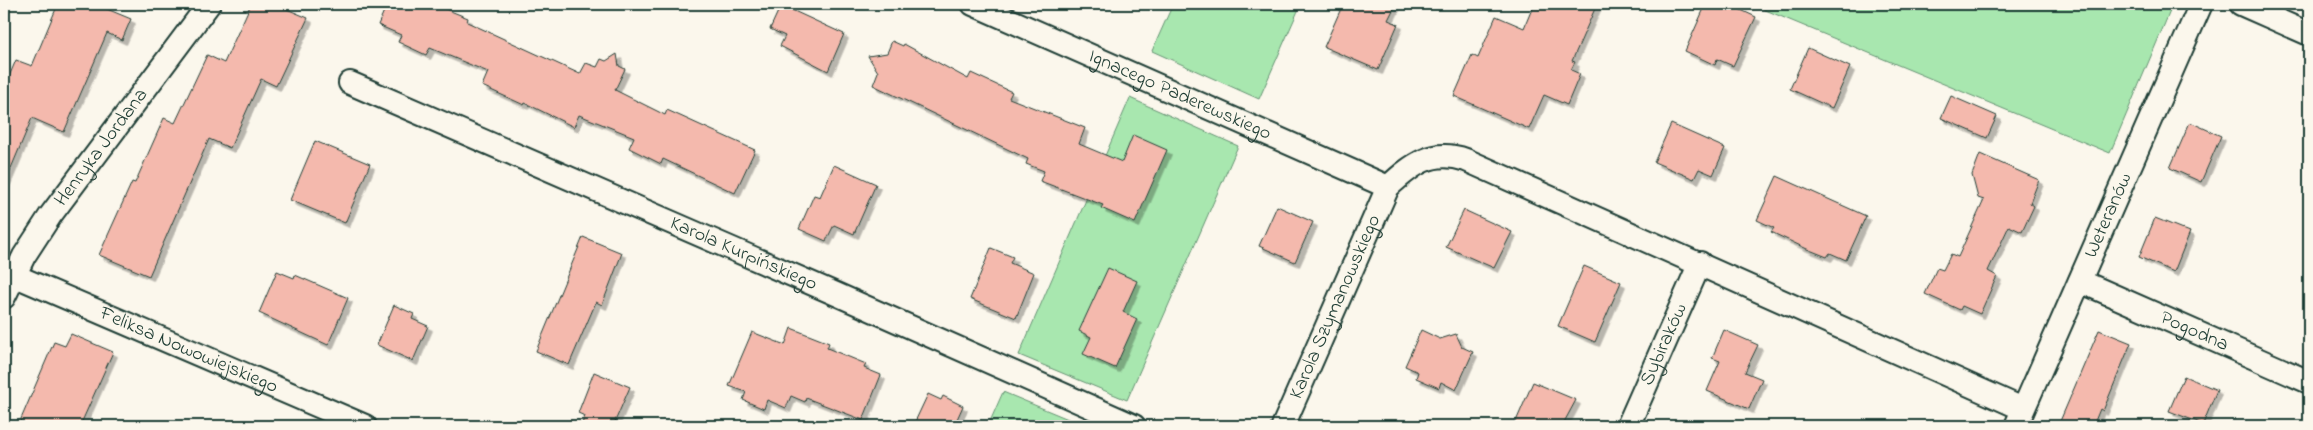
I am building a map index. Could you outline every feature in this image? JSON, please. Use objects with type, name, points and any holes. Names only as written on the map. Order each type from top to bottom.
[{"type":"street","name":"Henryka Jordana","points":[[4,297],[9,273],[66,193],[209,4]]},
{"type":"street","name":"Ignacego Paderewskiego","points":[[973,4],[1388,187]]},
{"type":"street","name":"Weteranów","points":[[2020,418],[2201,4]]},
{"type":"street","points":[[2241,4],[2309,34]]},
{"type":"street","name":"Karola Kurpińskiego","points":[[350,83],[827,290],[1134,426]]},
{"type":"street","points":[[1388,187],[1421,161],[1434,157],[1456,157],[1700,263],[2020,418]]},
{"type":"street","name":"Karola Szymanowskiego","points":[[1283,426],[1388,187]]},
{"type":"street","name":"Sybiraków","points":[[1628,426],[1700,263]]},
{"type":"street","name":"Feliksa Nowowiejskiego","points":[[9,273],[365,426]]},
{"type":"street","name":"Pogodna","points":[[2080,280],[2309,382]]},
{"type":"green space","points":[[1173,4],[1301,4],[1259,99],[1152,51]]},
{"type":"green space","points":[[1751,4],[2173,4],[2110,153]]},
{"type":"green space","points":[[1130,98],[1238,146],[1127,400],[1019,355]]},
{"type":"green space","points":[[1003,392],[1085,426],[988,426]]},
{"type":"building","points":[[58,4],[95,4],[131,19],[122,40],[107,33],[64,132],[32,118],[4,185],[4,88],[16,60],[32,66]]},
{"type":"building","points":[[251,4],[275,4],[308,18],[276,86],[261,79],[230,148],[209,139],[149,276],[99,255],[132,182],[135,183],[164,118],[175,123],[207,55],[224,63]]},
{"type":"building","points":[[387,4],[433,4],[468,18],[467,22],[580,74],[586,63],[597,67],[601,59],[606,61],[617,54],[619,66],[625,69],[615,90],[665,115],[667,110],[755,150],[735,193],[663,159],[661,164],[629,148],[634,137],[579,115],[574,127],[525,103],[524,105],[482,86],[488,72],[430,48],[426,55],[398,42],[401,35],[378,25]]},
{"type":"building","points":[[1343,4],[1396,4],[1388,20],[1398,24],[1378,70],[1324,47]]},
{"type":"building","points":[[1534,4],[1597,4],[1572,61],[1575,62],[1571,70],[1580,74],[1567,105],[1544,95],[1529,129],[1454,96],[1472,55],[1478,58],[1496,16],[1524,28]]},
{"type":"building","points":[[1706,4],[1728,4],[1756,17],[1733,66],[1717,59],[1715,65],[1685,51]]},
{"type":"building","points":[[781,5],[844,34],[828,71],[780,46],[785,36],[770,29]]},
{"type":"building","points":[[892,41],[903,46],[904,44],[968,79],[971,73],[1012,92],[1009,98],[1085,128],[1079,144],[1122,162],[1133,135],[1167,150],[1135,223],[1101,208],[1103,205],[1040,181],[1044,171],[1026,164],[1028,159],[873,85],[878,72],[868,56],[887,53]]},
{"type":"building","points":[[1808,48],[1850,67],[1832,108],[1790,89]]},
{"type":"building","points":[[1951,96],[1997,116],[1987,138],[1941,118]]},
{"type":"building","points":[[2190,122],[2221,136],[2201,182],[2170,168]]},
{"type":"building","points":[[1671,124],[1725,148],[1713,175],[1699,169],[1694,179],[1654,162]]},
{"type":"building","points":[[315,141],[370,164],[345,223],[290,200]]},
{"type":"building","points":[[1980,154],[2039,180],[2030,203],[2034,206],[2022,232],[2009,226],[1988,271],[1997,276],[1980,314],[1962,306],[1960,310],[1925,294],[1937,268],[1943,270],[1951,254],[1958,257],[1984,200],[1978,198],[1972,175]]},
{"type":"building","points":[[834,165],[876,184],[854,234],[834,225],[826,241],[799,229],[814,195],[820,197]]},
{"type":"building","points":[[1777,176],[1866,216],[1846,260],[1830,253],[1827,257],[1807,249],[1771,232],[1774,228],[1757,220]]},
{"type":"building","points":[[1277,206],[1313,222],[1295,262],[1259,246]]},
{"type":"building","points":[[1464,210],[1512,232],[1494,268],[1446,247]]},
{"type":"building","points":[[2155,218],[2190,232],[2174,272],[2139,257]]},
{"type":"building","points":[[583,237],[622,253],[602,305],[596,302],[569,365],[536,351]]},
{"type":"building","points":[[991,248],[1013,257],[1010,263],[1034,273],[1016,318],[970,299]]},
{"type":"building","points":[[1584,266],[1621,282],[1595,342],[1558,326]]},
{"type":"building","points":[[1108,268],[1137,281],[1123,312],[1137,319],[1115,368],[1083,354],[1091,337],[1079,331]]},
{"type":"building","points":[[277,271],[294,278],[295,275],[348,298],[328,345],[259,313]]},
{"type":"building","points":[[394,305],[414,314],[412,319],[428,326],[413,361],[377,345]]},
{"type":"building","points":[[791,328],[829,343],[827,348],[866,364],[864,368],[881,375],[863,420],[806,398],[805,402],[791,396],[786,408],[767,400],[764,409],[743,400],[746,392],[729,386],[752,332],[785,345]]},
{"type":"building","points":[[1421,330],[1440,339],[1456,334],[1462,347],[1473,352],[1456,390],[1441,382],[1439,388],[1416,378],[1418,372],[1405,366]]},
{"type":"building","points":[[1724,330],[1758,345],[1745,372],[1762,379],[1749,409],[1707,391],[1720,361],[1712,358]]},
{"type":"building","points":[[2099,330],[2131,343],[2103,411],[2100,409],[2093,426],[2058,426]]},
{"type":"building","points":[[71,334],[113,352],[80,426],[18,426],[54,342],[65,346]]},
{"type":"building","points":[[594,372],[630,387],[613,426],[581,426],[585,416],[578,413]]},
{"type":"building","points":[[2184,376],[2217,390],[2203,424],[2169,411]]},
{"type":"building","points":[[1533,382],[1576,400],[1562,426],[1514,426]]},
{"type":"building","points":[[928,394],[941,400],[943,396],[963,406],[954,426],[913,426]]}]
